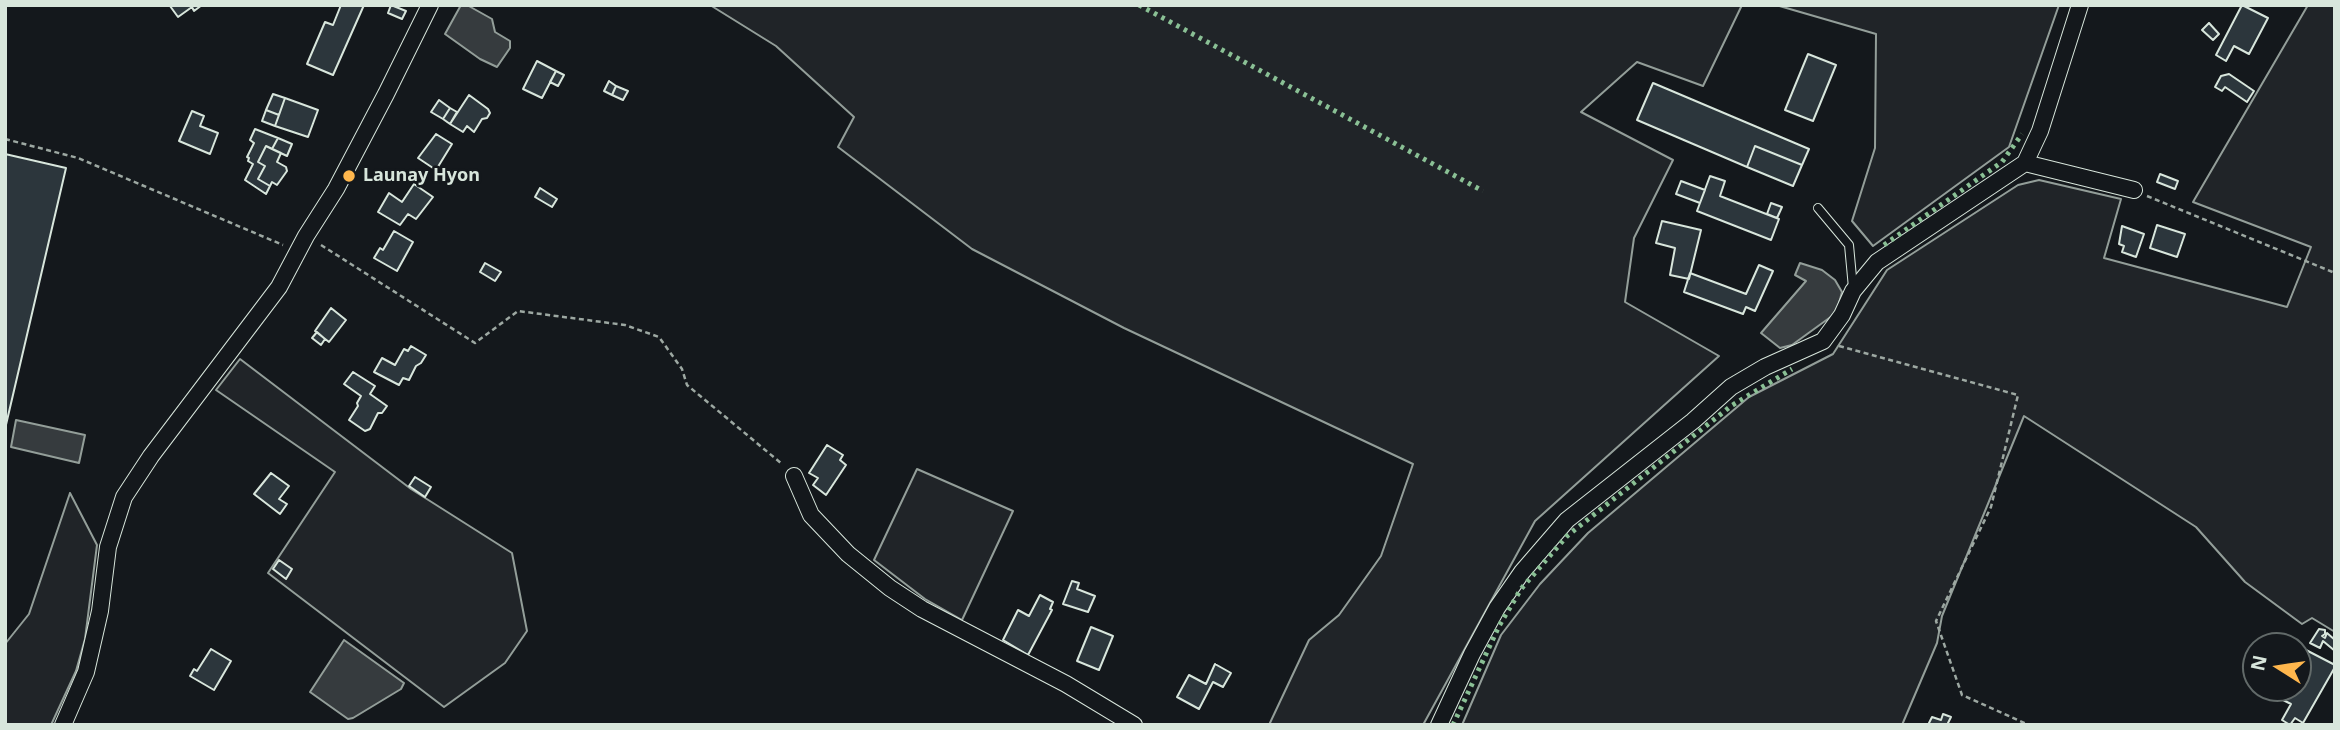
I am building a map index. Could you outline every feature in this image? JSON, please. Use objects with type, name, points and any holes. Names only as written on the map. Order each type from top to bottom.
[{"type":"street","points":[[63,725],[86,672],[100,611],[108,547],[124,497],[151,456],[279,286],[355,153],[430,5]]},
{"type":"street","points":[[1439,725],[1497,608],[1522,572],[1567,520],[1693,421],[1731,387],[1765,367],[1823,341],[1842,315],[1853,290],[1877,262],[2025,163],[2048,108],[2080,5]]},
{"type":"street","points":[[2025,163],[2134,190]]},
{"type":"street","points":[[794,476],[811,515],[849,554],[890,588],[934,615],[1066,684],[1134,725]]},
{"type":"lane","points":[[1818,208],[1849,245],[1853,290]]},
{"type":"path","points":[[5,139],[78,158],[297,252]]},
{"type":"path","points":[[2134,190],[2335,273]]},
{"type":"path","points":[[306,236],[475,343],[518,311],[625,325],[659,337],[682,369],[687,385],[775,457],[794,476]]},
{"type":"path","points":[[1823,341],[2018,395],[1991,507],[1936,621],[1962,695],[2028,725]]},
{"type":"shaded area","points":[[461,5],[467,5],[492,19],[495,32],[510,41],[510,48],[497,67],[480,59],[445,34]]},
{"type":"shaded area","points":[[710,5],[1742,5],[1703,86],[1637,62],[1581,112],[1673,160],[1634,238],[1625,302],[1719,356],[1535,521],[1423,725],[1269,725],[1309,640],[1339,615],[1381,556],[1413,464],[1124,328],[972,249],[838,147],[854,117],[776,46]]},
{"type":"shaded area","points":[[1776,5],[2059,5],[2009,147],[1873,246],[1852,221],[1875,148],[1876,34]]},
{"type":"shaded area","points":[[2308,5],[2335,5],[2335,632],[2312,618],[2302,624],[2245,582],[2196,527],[2024,416],[1942,616],[1937,643],[1902,725],[1462,725],[1501,635],[1540,584],[1588,533],[1749,397],[1833,354],[1887,270],[2018,185],[2039,180],[2121,199],[2104,258],[2287,307],[2311,247],[2193,202]]},
{"type":"shaded area","points":[[1800,263],[1822,270],[1835,280],[1842,292],[1832,316],[1792,345],[1780,348],[1761,333],[1806,281],[1795,275]]},
{"type":"shaded area","points":[[240,359],[411,489],[512,553],[527,631],[505,663],[444,707],[268,573],[335,472],[216,390]]},
{"type":"shaded area","points":[[16,420],[85,435],[79,463],[11,447]]},
{"type":"shaded area","points":[[917,469],[1013,511],[962,620],[925,599],[874,560]]},
{"type":"shaded area","points":[[70,493],[97,545],[85,639],[76,671],[51,725],[5,725],[5,644],[29,614]]},
{"type":"shaded area","points":[[344,640],[404,683],[401,689],[348,719],[310,692]]},
{"type":"building","points":[[202,5],[194,11],[192,7],[178,17],[170,6]]},
{"type":"building","points":[[341,5],[364,5],[333,75],[307,64],[325,22],[333,25]]},
{"type":"building","points":[[391,5],[406,11],[402,19],[388,13]]},
{"type":"building","points":[[2242,5],[2268,18],[2249,54],[2234,46],[2226,61],[2216,55]]},
{"type":"building","points":[[2209,23],[2219,34],[2213,40],[2202,30]]},
{"type":"building","points":[[1808,54],[1836,65],[1813,121],[1785,110]]},
{"type":"building","points":[[537,61],[556,71],[542,98],[523,89]]},
{"type":"building","points":[[556,71],[564,75],[558,86],[550,82]]},
{"type":"building","points":[[2229,74],[2254,91],[2247,102],[2225,87],[2222,91],[2215,87],[2221,76]]},
{"type":"building","points":[[609,81],[616,86],[612,95],[604,91]]},
{"type":"building","points":[[1653,83],[1809,149],[1802,165],[1755,146],[1747,167],[1637,120]]},
{"type":"building","points":[[616,86],[628,91],[623,100],[612,95]]},
{"type":"building","points":[[273,94],[285,98],[279,115],[266,110]]},
{"type":"building","points":[[469,95],[490,113],[487,118],[482,119],[474,132],[467,126],[463,132],[450,124]]},
{"type":"building","points":[[285,98],[318,110],[308,137],[275,126]]},
{"type":"building","points":[[439,100],[450,108],[443,119],[431,112]]},
{"type":"building","points":[[450,108],[457,112],[450,124],[443,119]]},
{"type":"building","points":[[266,110],[279,115],[275,126],[262,121]]},
{"type":"building","points":[[192,111],[204,116],[200,126],[218,133],[210,154],[179,141]]},
{"type":"building","points":[[255,129],[278,138],[272,149],[266,146],[258,162],[265,166],[258,179],[270,186],[266,194],[245,180],[253,164],[247,157],[254,143],[250,140]]},
{"type":"building","points":[[436,134],[452,144],[436,170],[418,158]]},
{"type":"building","points":[[278,138],[292,144],[287,156],[272,149]]},
{"type":"building","points":[[266,146],[281,153],[277,162],[286,167],[287,171],[277,185],[272,182],[270,186],[258,179],[265,166],[258,162]]},
{"type":"building","points":[[1755,146],[1802,165],[1793,186],[1747,167]]},
{"type":"building","points":[[5,154],[66,168],[5,429]]},
{"type":"building","points":[[2160,174],[2178,181],[2175,189],[2157,182]]},
{"type":"building","points":[[1710,176],[1725,181],[1720,196],[1779,219],[1771,240],[1697,211]]},
{"type":"building","points":[[1681,181],[1705,190],[1700,203],[1676,194]]},
{"type":"building","points":[[414,184],[433,197],[416,219],[408,214],[400,225],[378,212],[389,193],[402,202]]},
{"type":"building","points":[[540,188],[557,199],[552,207],[535,197]]},
{"type":"building","points":[[1771,203],[1782,207],[1777,218],[1767,214]]},
{"type":"building","points":[[1662,221],[1701,230],[1689,279],[1670,275],[1675,248],[1656,243]]},
{"type":"building","points":[[2157,225],[2185,234],[2177,257],[2150,248]]},
{"type":"building","points":[[2122,226],[2144,234],[2136,257],[2122,252],[2124,246],[2119,244]]},
{"type":"building","points":[[394,231],[413,242],[397,271],[374,258],[380,248],[383,250]]},
{"type":"building","points":[[485,263],[501,272],[495,281],[480,272]]},
{"type":"building","points":[[1759,265],[1773,271],[1755,311],[1746,307],[1743,314],[1684,292],[1690,273],[1746,294]]},
{"type":"building","points":[[331,308],[346,320],[329,342],[315,331]]},
{"type":"building","points":[[317,332],[325,339],[321,345],[312,338]]},
{"type":"building","points":[[411,346],[426,355],[409,380],[403,378],[399,385],[374,372],[382,358],[395,365],[404,349],[408,351]]},
{"type":"building","points":[[353,372],[375,386],[370,394],[387,406],[382,413],[378,413],[370,429],[365,431],[349,420],[361,396],[344,384]]},
{"type":"building","points":[[827,445],[843,455],[840,460],[846,465],[826,495],[813,485],[818,478],[809,473]]},
{"type":"building","points":[[271,473],[289,486],[279,499],[287,504],[280,514],[254,494]]},
{"type":"building","points":[[415,477],[431,487],[425,497],[409,486]]},
{"type":"building","points":[[279,560],[292,569],[286,579],[273,569]]},
{"type":"building","points":[[1072,581],[1079,583],[1077,589],[1095,596],[1088,612],[1063,604]]},
{"type":"building","points":[[1040,595],[1053,602],[1050,609],[1052,610],[1028,655],[1003,640],[1018,610],[1029,616]]},
{"type":"building","points":[[1091,627],[1113,636],[1099,670],[1077,661]]},
{"type":"building","points":[[2319,629],[2325,630],[2322,636],[2325,638],[2327,633],[2335,640],[2335,651],[2323,641],[2320,648],[2312,644]]},
{"type":"building","points":[[211,649],[231,661],[214,690],[190,676],[194,669],[197,671]]},
{"type":"building","points":[[2312,653],[2335,665],[2303,723],[2295,718],[2290,725],[2282,720],[2291,704],[2287,702],[2312,702]]},
{"type":"building","points":[[1215,664],[1231,673],[1223,687],[1213,682],[1199,709],[1177,697],[1189,675],[1206,684]]},
{"type":"building","points":[[1943,714],[1951,717],[1947,725],[1928,725],[1932,717],[1941,720]]},
{"type":"hedge","points":[[1139,5],[1483,191]]},
{"type":"hedge","points":[[1884,245],[2002,162],[2022,134]]},
{"type":"hedge","points":[[1453,725],[1499,626],[1521,589],[1567,536],[1731,406],[1792,369]]},
{"type":"place","name":"Launay Hyon","points":[[349,176]]}]
